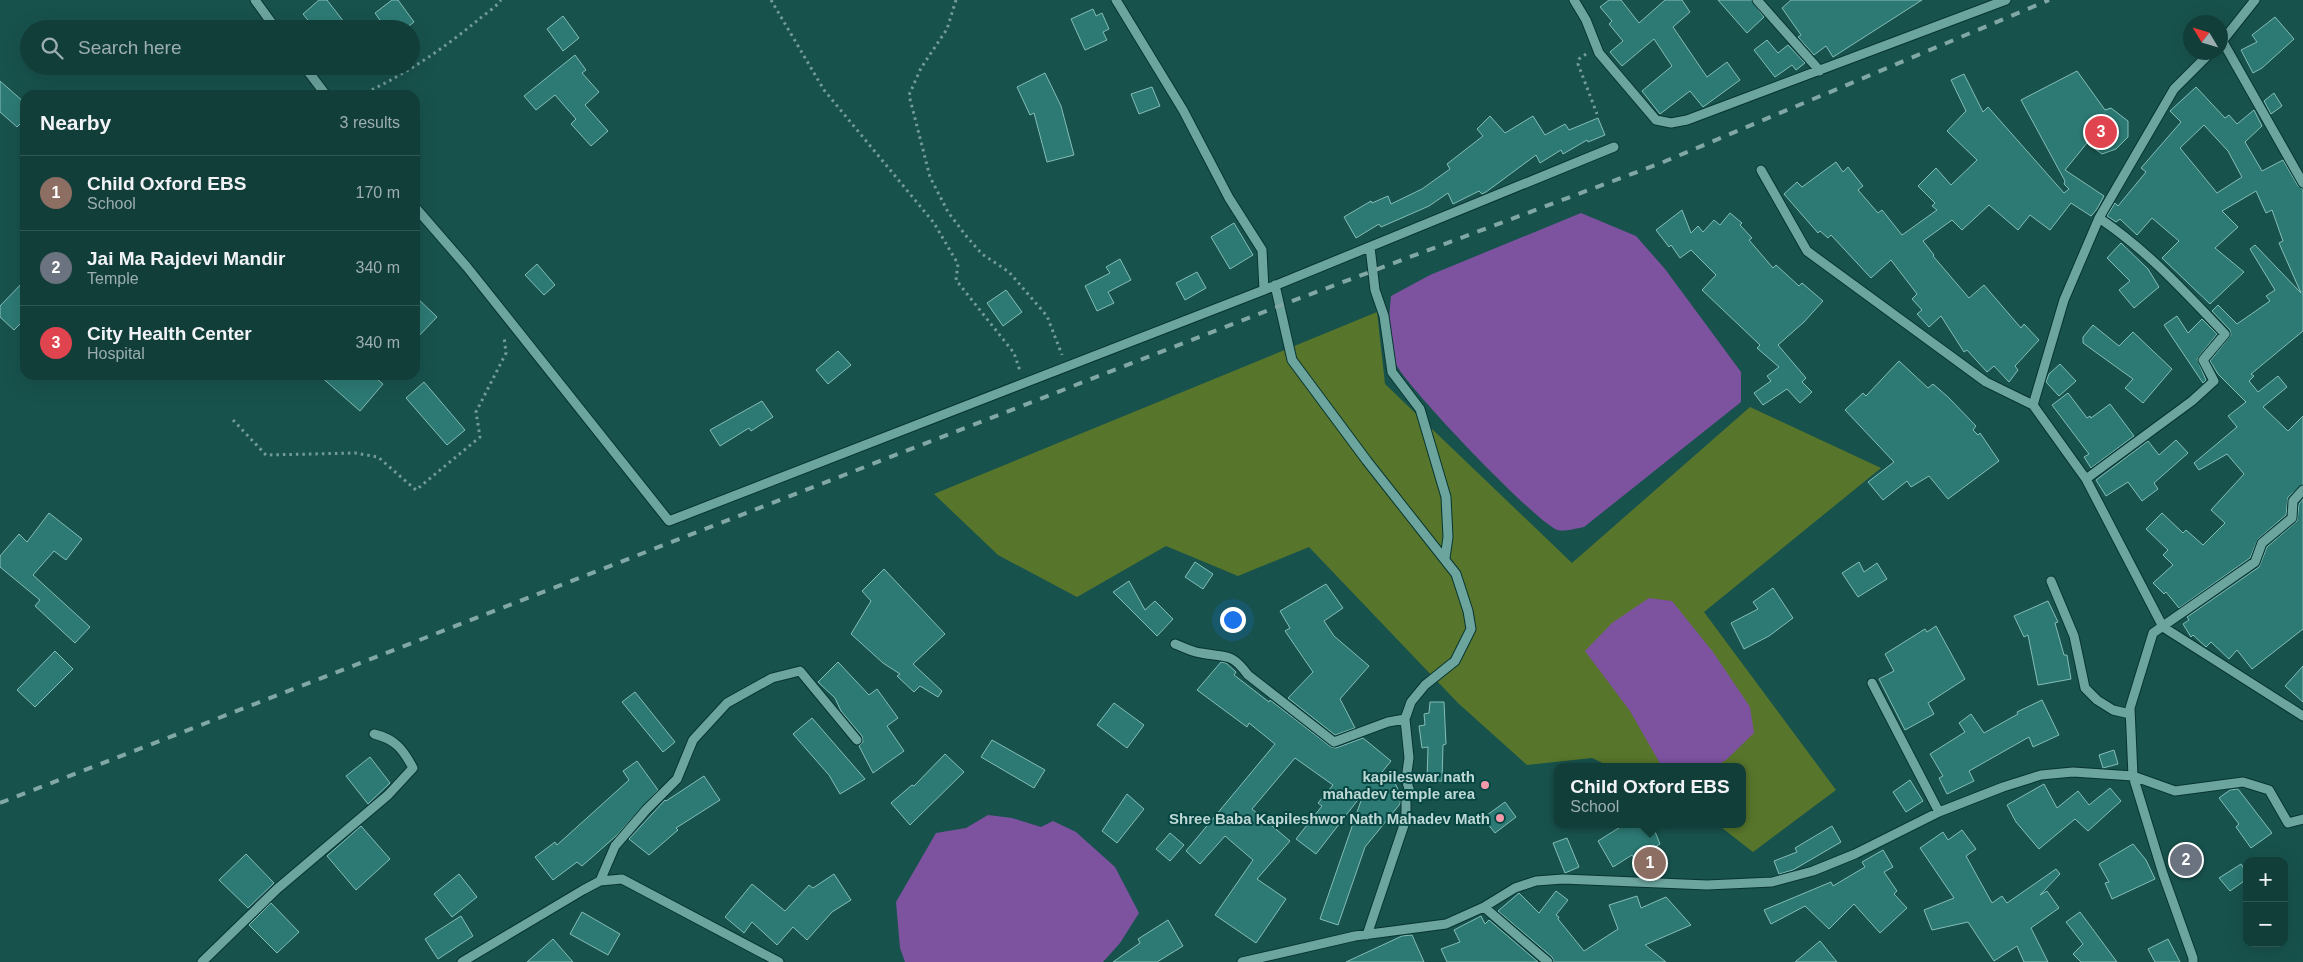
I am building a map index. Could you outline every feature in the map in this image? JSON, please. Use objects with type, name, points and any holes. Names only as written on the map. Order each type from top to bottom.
[{"type":"street","points":[[255,0],[269,20]]},
{"type":"street","points":[[1116,0],[1183,110],[1229,198],[1262,250],[1264,290]]},
{"type":"street","points":[[1574,0],[1599,53],[1656,120],[1671,123],[1687,120],[2006,0]]},
{"type":"street","points":[[1757,0],[1820,71]]},
{"type":"street","points":[[2228,35],[2255,0]]},
{"type":"street","points":[[2228,53],[2303,183]]},
{"type":"street","points":[[2033,405],[2064,300],[2099,218],[2174,88],[2203,60]]},
{"type":"street","points":[[311,75],[322,90]]},
{"type":"street","points":[[420,213],[466,267],[669,521],[1264,290],[1614,147]]},
{"type":"street","points":[[1761,170],[1807,250],[1986,382],[2033,405],[2086,479],[2163,627],[2303,716]]},
{"type":"street","points":[[2086,479],[2192,401],[2214,381],[2203,360],[2225,334],[2163,268],[2128,237],[2099,218]]},
{"type":"street","points":[[1370,247],[1375,290],[1384,316],[1392,372],[1420,409],[1446,498],[1448,537],[1445,558]]},
{"type":"street","points":[[1275,285],[1292,360],[1367,462],[1456,574],[1468,611],[1471,629],[1455,662],[1425,685],[1411,702],[1405,719],[1409,758],[1406,779],[1410,792],[1406,800],[1406,819],[1367,935]]},
{"type":"street","points":[[2193,962],[2163,874],[2133,776],[2130,708],[2153,632],[2163,627],[2255,562],[2262,544],[2292,518],[2293,501],[2303,490]]},
{"type":"street","points":[[2051,581],[2074,636],[2085,688],[2097,700],[2113,710],[2130,714]]},
{"type":"street","points":[[1175,644],[1201,654],[1228,655],[1238,662],[1248,675],[1334,742],[1388,722],[1405,719]]},
{"type":"street","points":[[600,881],[615,846],[646,810],[677,779],[693,740],[727,703],[772,678],[800,671],[857,740]]},
{"type":"street","points":[[1872,683],[1939,812]]},
{"type":"street","points":[[202,962],[277,889],[388,795],[413,768],[402,747],[386,737],[374,734]]},
{"type":"street","points":[[1242,962],[1367,935],[1446,924],[1484,907],[1515,888],[1536,881],[1563,880],[1707,886],[1772,882],[1813,871],[1855,854],[1939,812],[2041,775],[2073,772],[2133,776],[2175,791],[2244,782],[2269,790],[2288,823],[2303,819]]},
{"type":"street","points":[[462,962],[600,881],[622,879],[780,962]]},
{"type":"street","points":[[1484,907],[1548,962]]},
{"type":"path","points":[[420,61],[464,32],[501,0]]},
{"type":"path","points":[[771,0],[824,90],[934,222],[958,264],[956,280],[1014,353],[1024,383]]},
{"type":"path","points":[[956,0],[947,29],[922,68],[909,95],[915,126],[930,177],[948,212],[967,237],[982,254],[1009,272],[1047,316],[1066,367]]},
{"type":"path","points":[[1596,46],[1579,59],[1578,64],[1597,114]]},
{"type":"path","points":[[371,90],[398,75]]},
{"type":"path","points":[[233,420],[266,455],[355,452],[378,457],[416,490],[480,437],[476,412],[506,353],[504,334]]},
{"type":"green space","points":[[1377,312],[1385,384],[1572,563],[1750,407],[1881,468],[1704,612],[1836,790],[1753,852],[1722,828],[1746,828],[1746,763],[1603,763],[1592,758],[1527,765],[1458,703],[1309,547],[1238,576],[1166,546],[1077,597],[998,555],[934,494]]},
{"type":"shaded area","points":[[1581,213],[1636,236],[1665,269],[1741,372],[1741,402],[1584,527],[1558,530],[1546,523],[1526,506],[1473,453],[1405,377],[1396,364],[1391,347],[1389,330],[1391,296],[1430,275]]},
{"type":"shaded area","points":[[1649,598],[1672,601],[1713,652],[1750,707],[1754,733],[1721,763],[1660,763],[1630,711],[1585,651],[1612,623]]},
{"type":"shaded area","points":[[988,815],[1012,818],[1041,827],[1053,821],[1076,832],[1115,867],[1139,913],[1120,943],[1103,962],[905,962],[900,948],[896,902],[936,833],[966,828]]},
{"type":"building","points":[[319,0],[327,0],[342,20],[308,20],[303,14]]},
{"type":"building","points":[[392,0],[398,0],[413,20],[380,20],[375,13]]},
{"type":"building","points":[[1609,0],[1621,0],[1639,23],[1665,0],[1682,0],[1690,12],[1673,27],[1707,77],[1727,62],[1740,80],[1703,107],[1690,91],[1660,114],[1642,91],[1672,66],[1654,39],[1622,66],[1610,52],[1623,41],[1609,24],[1612,21],[1600,7]]},
{"type":"building","points":[[1718,0],[1751,0],[1764,17],[1747,33]]},
{"type":"building","points":[[1791,0],[1922,0],[1833,57],[1826,46],[1814,55],[1798,37],[1801,35],[1782,8]]},
{"type":"building","points":[[1093,9],[1096,16],[1102,13],[1109,29],[1103,32],[1107,40],[1085,50],[1071,19]]},
{"type":"building","points":[[563,16],[579,38],[563,51],[547,29]]},
{"type":"building","points":[[2275,17],[2294,39],[2262,68],[2253,73],[2241,50],[2257,42],[2252,35]]},
{"type":"building","points":[[1767,40],[1778,53],[1788,45],[1805,63],[1796,70],[1792,65],[1775,77],[1754,50]]},
{"type":"building","points":[[575,55],[586,70],[582,73],[599,92],[585,105],[608,131],[591,146],[571,124],[576,119],[555,95],[536,110],[524,96]]},
{"type":"building","points":[[2077,71],[2105,110],[2111,108],[2128,121],[2128,137],[2116,149],[2102,154],[2087,143],[2065,170],[2104,196],[2091,216],[2071,203],[2050,230],[2030,215],[2018,230],[1989,205],[1962,230],[1952,220],[1923,241],[1933,256],[1969,298],[1984,285],[2021,328],[2024,324],[2039,340],[2015,366],[2018,370],[2009,382],[1994,366],[1987,372],[1967,350],[1964,352],[1941,316],[1929,327],[1917,314],[1922,310],[1912,299],[1917,294],[1891,260],[1871,278],[1831,235],[1828,238],[1820,231],[1818,233],[1784,194],[1797,182],[1802,187],[1836,162],[1843,172],[1848,167],[1863,186],[1858,190],[1878,213],[1882,210],[1902,235],[1937,210],[1932,206],[1935,203],[1918,186],[1936,168],[1951,185],[1977,160],[1947,131],[1966,111],[1951,80],[1964,74],[1983,112],[1988,107],[2064,193],[2069,189],[2064,184],[2065,181],[2021,100]]},
{"type":"building","points":[[1045,73],[1061,106],[1074,155],[1047,162],[1034,113],[1030,115],[1017,87]]},
{"type":"building","points":[[0,81],[20,99],[20,124],[17,127],[0,112]]},
{"type":"building","points":[[1152,87],[1160,106],[1139,114],[1131,94]]},
{"type":"building","points":[[2196,87],[2225,118],[2229,115],[2237,124],[2254,110],[2262,126],[2245,142],[2262,171],[2283,160],[2298,186],[2303,189],[2303,331],[2251,374],[2254,376],[2249,381],[2258,392],[2278,376],[2287,387],[2263,407],[2288,431],[2303,416],[2303,484],[2288,497],[2286,515],[2258,539],[2250,558],[2179,608],[2166,592],[2164,594],[2153,583],[2173,565],[2163,555],[2168,550],[2146,529],[2162,513],[2183,533],[2186,530],[2203,545],[2225,523],[2211,510],[2244,474],[2227,454],[2199,470],[2194,463],[2237,427],[2228,416],[2246,402],[2218,374],[2210,361],[2231,335],[2230,330],[2212,311],[2218,305],[2237,324],[2270,301],[2266,296],[2275,290],[2250,249],[2255,245],[2301,293],[2279,243],[2283,241],[2272,210],[2266,213],[2256,191],[2222,211],[2238,227],[2215,248],[2244,272],[2210,304],[2162,258],[2179,241],[2152,218],[2137,235],[2120,219],[2116,222],[2107,216],[2115,203],[2118,206],[2146,172],[2141,168],[2181,122],[2170,111]],"holes":[[[2204,125],[2228,151],[2242,177],[2217,193],[2180,148]]]},
{"type":"building","points":[[2274,93],[2282,106],[2271,114],[2264,101]]},
{"type":"building","points":[[1490,116],[1505,133],[1533,116],[1545,135],[1565,124],[1569,130],[1598,118],[1605,135],[1588,142],[1587,140],[1563,154],[1561,150],[1540,163],[1536,155],[1482,194],[1479,191],[1453,204],[1448,193],[1429,206],[1381,227],[1379,224],[1356,238],[1344,217],[1371,201],[1372,203],[1388,196],[1391,204],[1422,189],[1450,169],[1447,164],[1483,136],[1477,129]]},
{"type":"building","points":[[1682,210],[1691,233],[1698,226],[1703,232],[1714,220],[1720,225],[1730,213],[1742,223],[1740,225],[1752,238],[1749,240],[1773,268],[1776,265],[1799,286],[1802,283],[1823,301],[1804,322],[1778,345],[1806,378],[1802,382],[1812,392],[1800,403],[1787,389],[1763,405],[1754,393],[1771,381],[1767,376],[1779,367],[1757,348],[1760,345],[1702,290],[1716,275],[1691,250],[1680,258],[1671,245],[1669,247],[1656,230]]},
{"type":"building","points":[[1234,223],[1253,255],[1230,269],[1211,237]]},
{"type":"building","points":[[2121,243],[2148,269],[2159,287],[2134,308],[2119,290],[2130,281],[2107,258]]},
{"type":"building","points":[[1120,259],[1131,280],[1108,292],[1114,303],[1097,311],[1085,286],[1110,273],[1106,267]]},
{"type":"building","points":[[537,264],[555,285],[544,295],[525,275]]},
{"type":"building","points":[[1197,272],[1206,288],[1185,300],[1176,283]]},
{"type":"building","points":[[20,285],[20,324],[14,330],[0,317],[0,306]]},
{"type":"building","points":[[1006,290],[1022,312],[1003,326],[987,303]]},
{"type":"building","points":[[420,301],[437,317],[420,335]]},
{"type":"building","points":[[2177,316],[2188,333],[2202,319],[2217,334],[2197,359],[2206,380],[2203,383],[2164,325]]},
{"type":"building","points":[[2093,325],[2119,346],[2133,332],[2172,369],[2143,403],[2125,388],[2133,379],[2083,343],[2083,337]]},
{"type":"building","points":[[838,351],[851,365],[828,384],[816,370]]},
{"type":"building","points":[[1899,361],[1928,388],[1933,384],[1948,397],[1976,426],[1973,430],[1978,435],[1980,433],[1999,461],[1948,499],[1929,476],[1911,487],[1907,481],[1883,500],[1868,482],[1894,462],[1845,410],[1863,393],[1866,396]]},
{"type":"building","points":[[2060,364],[2076,381],[2059,396],[2046,382],[2049,374]]},
{"type":"building","points":[[325,380],[378,380],[383,384],[360,411]]},
{"type":"building","points":[[424,382],[465,430],[447,445],[406,398]]},
{"type":"building","points":[[2068,393],[2087,418],[2090,416],[2091,418],[2110,404],[2134,436],[2091,468],[2084,457],[2089,454],[2052,405]]},
{"type":"building","points":[[762,401],[773,417],[751,431],[749,428],[720,446],[710,430]]},
{"type":"building","points":[[2176,440],[2188,453],[2154,483],[2158,489],[2142,501],[2128,482],[2106,496],[2096,480],[2148,441],[2159,455]]},
{"type":"building","points":[[2303,499],[2303,629],[2252,669],[2237,650],[2229,659],[2211,642],[2206,647],[2193,635],[2191,637],[2183,624],[2189,620],[2187,617],[2259,567],[2267,547],[2297,521],[2299,504]]},
{"type":"building","points":[[49,513],[82,539],[66,560],[54,551],[33,575],[90,627],[75,643],[35,606],[40,600],[0,567],[0,556],[19,534],[27,542]]},
{"type":"building","points":[[1195,562],[1213,574],[1203,589],[1185,577]]},
{"type":"building","points":[[1859,562],[1864,572],[1877,563],[1887,579],[1858,597],[1842,573]]},
{"type":"building","points":[[884,569],[945,634],[913,664],[942,691],[938,697],[920,686],[914,692],[897,676],[900,674],[883,663],[851,634],[871,601],[862,591]]},
{"type":"building","points":[[1129,581],[1145,610],[1155,601],[1173,619],[1157,636],[1113,592]]},
{"type":"building","points":[[1326,584],[1343,608],[1324,621],[1334,636],[1369,666],[1340,699],[1355,728],[1335,735],[1288,698],[1313,672],[1285,631],[1290,628],[1280,611]]},
{"type":"building","points":[[1773,588],[1793,618],[1769,636],[1744,649],[1731,623],[1758,609],[1753,602]]},
{"type":"building","points":[[2048,601],[2058,622],[2055,623],[2064,655],[2067,655],[2071,679],[2038,685],[2028,635],[2024,637],[2014,616]]},
{"type":"building","points":[[1936,626],[1965,679],[1928,703],[1934,714],[1905,730],[1879,679],[1894,671],[1885,654],[1925,629],[1927,632]]},
{"type":"building","points":[[55,651],[73,669],[35,707],[17,690]]},
{"type":"building","points":[[838,662],[869,695],[877,689],[898,718],[887,726],[904,751],[873,773],[859,746],[863,742],[862,736],[841,711],[835,698],[818,682]]},
{"type":"building","points":[[1221,662],[1226,663],[1236,672],[1234,675],[1331,747],[1336,748],[1363,738],[1391,761],[1382,772],[1395,783],[1401,796],[1400,804],[1365,847],[1338,925],[1320,919],[1364,792],[1316,854],[1296,839],[1322,806],[1318,803],[1333,785],[1295,758],[1252,809],[1290,841],[1257,879],[1286,899],[1256,943],[1215,915],[1253,860],[1225,836],[1200,864],[1186,851],[1275,744],[1249,723],[1247,727],[1197,690]]},
{"type":"building","points":[[2303,666],[2303,702],[2285,686]]},
{"type":"building","points":[[635,692],[675,742],[663,752],[622,702]]},
{"type":"building","points":[[2042,700],[2059,735],[2033,747],[2029,737],[1969,771],[1974,781],[1947,794],[1939,778],[1943,776],[1930,754],[1965,732],[1959,723],[1971,714],[1984,733],[2018,714],[2017,712]]},
{"type":"building","points":[[1430,702],[1444,702],[1446,744],[1443,745],[1442,781],[1427,781],[1428,747],[1422,748],[1419,726],[1425,725],[1424,714],[1429,713]]},
{"type":"building","points":[[1114,703],[1144,725],[1127,748],[1097,725]]},
{"type":"building","points":[[812,718],[865,779],[840,794],[829,775],[793,734]]},
{"type":"building","points":[[992,740],[1045,770],[1034,788],[981,757]]},
{"type":"building","points":[[2114,750],[2118,764],[2103,768],[2099,755]]},
{"type":"building","points":[[945,754],[964,772],[910,825],[891,803],[912,785],[914,786]]},
{"type":"building","points":[[370,757],[390,783],[368,804],[346,776]]},
{"type":"building","points":[[637,761],[658,790],[616,836],[582,866],[577,862],[553,880],[535,857],[555,842],[557,845],[629,780],[623,771]]},
{"type":"building","points":[[704,776],[720,800],[676,828],[678,830],[649,855],[629,839],[665,800]]},
{"type":"building","points":[[1910,780],[1923,801],[1906,812],[1893,792]]},
{"type":"building","points":[[2044,784],[2057,808],[2078,791],[2089,805],[2110,788],[2121,801],[2088,831],[2075,819],[2039,849],[2016,822],[2007,805]]},
{"type":"building","points":[[2238,789],[2272,833],[2251,848],[2236,827],[2239,824],[2219,798],[2230,790]]},
{"type":"building","points":[[1127,794],[1144,809],[1117,843],[1102,831]]},
{"type":"building","name":"Shree Baba Kapileshwor Nath Mahadev Math","points":[[1505,802],[1516,817],[1495,833],[1483,818]]},
{"type":"building","points":[[361,826],[390,859],[356,890],[327,856]]},
{"type":"building","points":[[1832,826],[1841,842],[1793,870],[1779,874],[1774,861],[1797,852],[1795,848]]},
{"type":"building","points":[[1619,828],[1654,828],[1660,844],[1635,860],[1632,855],[1613,867],[1598,841]]},
{"type":"building","points":[[1962,830],[1976,849],[1966,856],[1992,903],[2002,896],[2007,903],[2056,869],[2060,874],[2040,895],[2047,891],[2059,908],[2031,928],[2048,962],[2024,962],[2017,946],[1994,961],[1968,922],[1932,930],[1924,910],[1954,898],[1920,848],[1943,832],[1948,840]]},
{"type":"building","points":[[1170,833],[1184,845],[1170,861],[1156,849]]},
{"type":"building","points":[[1567,838],[1579,867],[1565,873],[1553,843]]},
{"type":"building","points":[[2133,844],[2146,860],[2155,879],[2112,899],[2105,883],[2109,882],[2099,864]]},
{"type":"building","points":[[1883,850],[1893,867],[1884,872],[1897,891],[1894,894],[1907,908],[1880,933],[1854,904],[1829,929],[1805,906],[1771,924],[1764,910],[1831,882],[1833,886],[1865,867],[1862,862]]},
{"type":"building","points":[[246,854],[274,883],[248,908],[219,880]]},
{"type":"building","points":[[2241,864],[2243,867],[2243,882],[2230,891],[2219,878]]},
{"type":"building","points":[[459,874],[477,897],[452,917],[434,894]]},
{"type":"building","points":[[834,874],[851,900],[832,912],[807,940],[793,927],[777,945],[752,922],[744,933],[725,917],[752,884],[785,911],[809,885],[813,888]]},
{"type":"building","points":[[1556,891],[1568,900],[1556,915],[1584,951],[1618,929],[1609,905],[1637,896],[1641,908],[1666,897],[1691,925],[1645,945],[1666,962],[1554,962],[1552,957],[1498,911],[1519,893],[1539,913]]},
{"type":"building","points":[[271,903],[299,932],[277,953],[249,925]]},
{"type":"building","points":[[582,912],[620,934],[608,955],[570,934]]},
{"type":"building","points":[[2080,912],[2117,962],[2081,962],[2073,954],[2083,944],[2066,922]]},
{"type":"building","points":[[461,916],[473,936],[438,959],[425,939]]},
{"type":"building","points":[[1481,916],[1485,924],[1489,920],[1538,962],[1447,962],[1441,949],[1460,942],[1454,930]]},
{"type":"building","points":[[1168,920],[1183,946],[1157,962],[1113,962],[1140,943],[1138,939]]},
{"type":"building","points":[[1412,935],[1424,962],[1346,962],[1402,936]]},
{"type":"building","points":[[553,939],[573,962],[527,962]]},
{"type":"building","points":[[2168,939],[2180,962],[2155,962],[2148,949]]},
{"type":"building","points":[[1820,941],[1837,962],[1795,962]]},
{"type":"railway","points":[[0,803],[1279,306],[1661,163],[2049,0]]},
{"type":"place","name":"City Health Center","points":[[2101,132]]},
{"type":"place","name":"kapileswar nath mahadev temple area","points":[[1485,785]]},
{"type":"place","name":"Shree Baba Kapileshwor Nath Mahadev Math","points":[[1500,818]]},
{"type":"place","name":"Jai Ma Rajdevi Mandir","points":[[2186,860]]},
{"type":"place","name":"Child Oxford EBS","points":[[1650,863]]}]
